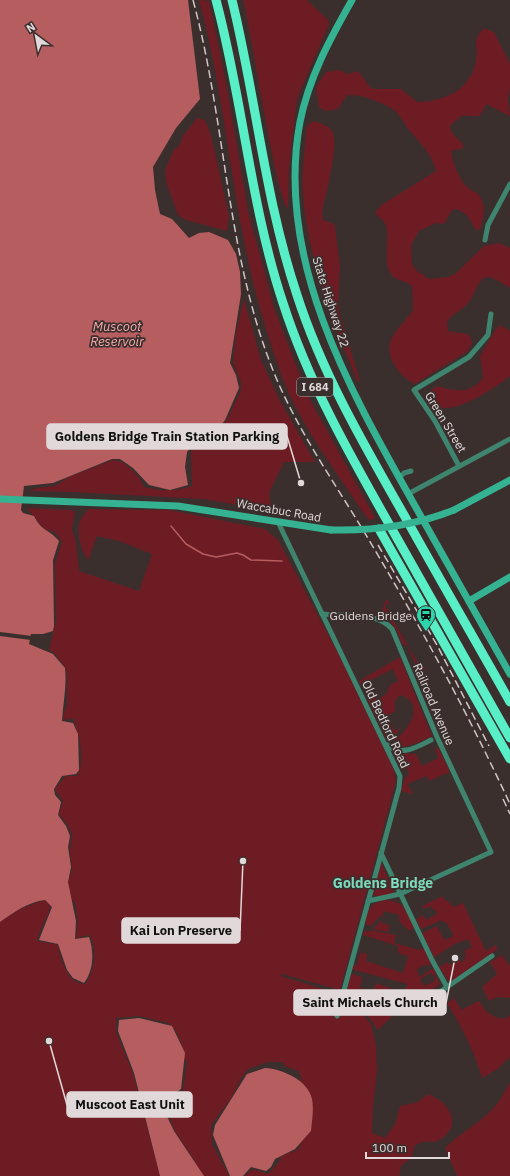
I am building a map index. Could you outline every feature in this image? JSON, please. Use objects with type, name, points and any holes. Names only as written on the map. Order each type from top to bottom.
[{"type":"highway","name":"I 684","points":[[216,0],[227,43],[265,242],[282,302],[301,353],[316,388],[343,443],[510,738]]},
{"type":"highway","name":"I 684","points":[[232,0],[280,239],[297,297],[308,325],[332,381],[373,461],[510,702]]},
{"type":"highway","points":[[379,529],[510,759]]},
{"type":"main road","name":"State Highway 22","points":[[352,0],[322,55],[304,106],[296,156],[297,210],[306,263],[323,320],[355,395],[399,478],[510,674]]},
{"type":"main road","name":"Waccabuc Road","points":[[0,500],[178,506],[331,530],[379,529],[411,524],[454,510],[510,480]]},
{"type":"main road","points":[[469,601],[510,577]]},
{"type":"street","points":[[485,240],[488,225],[510,184]]},
{"type":"street","name":"Green Street","points":[[459,466],[435,421],[414,390],[469,357],[488,335],[491,314]]},
{"type":"street","points":[[408,494],[510,439]]},
{"type":"street","points":[[399,478],[404,473],[411,471]]},
{"type":"street","name":"Old Bedford Road","points":[[278,522],[400,776],[399,788],[337,1016]]},
{"type":"street","name":"Railroad Avenue","points":[[322,614],[375,618],[384,622],[392,629],[437,737],[491,852],[400,894]]},
{"type":"street","points":[[385,743],[391,749],[406,751],[432,740]]},
{"type":"street","points":[[381,853],[432,960],[447,987]]},
{"type":"street","points":[[368,901],[400,894]]},
{"type":"street","points":[[434,996],[492,956]]},
{"type":"shaded area","points":[[199,0],[209,1],[226,83],[248,211],[275,311],[307,394],[375,518],[372,520],[368,519],[362,511],[298,412],[289,395],[272,347],[250,270],[235,191],[214,63]]},
{"type":"shaded area","points":[[243,0],[307,0],[328,20],[329,24],[297,99],[289,166],[288,208],[283,198],[277,176]]},
{"type":"shaded area","points":[[483,29],[494,32],[510,64],[510,86],[508,99],[510,116],[486,104],[479,116],[461,116],[450,126],[452,133],[463,144],[463,148],[451,151],[456,170],[463,183],[477,193],[482,201],[484,210],[480,229],[476,230],[467,215],[457,209],[452,210],[444,224],[436,223],[419,231],[411,245],[412,264],[416,270],[429,279],[448,277],[455,274],[484,246],[499,243],[510,248],[510,288],[491,277],[483,278],[468,303],[447,322],[448,331],[470,336],[472,343],[468,351],[415,384],[399,372],[392,360],[389,347],[395,332],[413,310],[412,286],[395,278],[388,268],[386,226],[375,212],[383,204],[436,171],[432,159],[394,110],[371,99],[347,95],[338,109],[326,111],[319,107],[316,87],[326,72],[339,70],[348,74],[358,71],[370,87],[374,89],[401,89],[417,102],[437,100],[455,92],[469,79],[477,55],[477,37]]},
{"type":"shaded area","points":[[197,118],[205,120],[211,135],[229,216],[227,231],[186,220],[178,215],[166,182],[165,170],[173,151],[179,146],[183,136]]},
{"type":"shaded area","points":[[313,121],[328,127],[332,131],[334,137],[333,158],[322,213],[323,220],[334,224],[335,227],[340,266],[339,312],[360,381],[357,380],[330,312],[322,289],[310,243],[302,179],[307,126]]},
{"type":"shaded area","points":[[244,299],[261,360],[280,401],[315,462],[284,462],[269,493],[271,507],[268,510],[203,499],[28,491],[37,488],[55,486],[69,477],[113,460],[122,462],[131,469],[140,479],[144,487],[168,490],[192,486],[191,449],[216,436],[229,416],[241,390],[241,382],[233,363],[236,333]]},
{"type":"shaded area","points":[[500,325],[510,331],[510,376],[486,393],[465,404],[445,408],[436,405],[431,390],[438,386],[450,390],[463,390],[469,389],[479,383],[483,377],[480,356],[495,330]]},
{"type":"shaded area","points":[[27,508],[71,510],[75,512],[72,529],[76,542],[79,571],[139,591],[152,554],[119,541],[97,536],[88,560],[79,537],[79,523],[88,509],[169,510],[265,529],[278,540],[339,655],[394,770],[396,781],[340,990],[282,974],[281,976],[336,993],[352,1001],[371,1024],[376,1046],[377,1071],[372,1133],[385,1138],[395,1124],[400,1106],[418,1102],[428,1094],[442,1102],[451,1114],[452,1120],[448,1133],[437,1141],[426,1141],[415,1145],[411,1158],[401,1166],[399,1176],[244,1176],[253,1169],[268,1174],[280,1161],[281,1156],[297,1150],[303,1137],[299,1103],[301,1076],[298,1071],[285,1066],[282,1062],[268,1062],[248,1069],[240,1080],[232,1097],[211,1125],[212,1144],[229,1176],[202,1176],[195,1164],[196,1163],[175,1131],[164,1105],[183,1091],[187,1063],[182,1054],[182,1045],[176,1031],[168,1023],[139,1016],[116,1018],[116,1032],[133,1074],[160,1176],[0,1176],[0,922],[18,910],[44,900],[50,906],[37,941],[58,945],[63,964],[71,978],[77,982],[85,984],[91,973],[94,960],[94,946],[89,935],[76,938],[78,921],[75,903],[70,897],[68,882],[72,870],[70,851],[72,835],[69,827],[59,814],[63,801],[55,789],[66,776],[77,776],[80,770],[81,762],[81,747],[73,718],[66,720],[63,717],[67,705],[67,674],[65,667],[54,653],[49,650],[56,621],[55,563],[62,542],[55,532],[44,529]]},
{"type":"shaded area","points":[[386,599],[389,603],[385,606],[421,668],[425,667],[426,669],[414,673],[418,670],[407,645],[403,645],[396,629],[383,614],[382,611]]},
{"type":"shaded area","points":[[400,657],[432,736],[412,745],[396,747],[391,746],[408,726],[413,714],[411,702],[406,697],[400,695],[395,701],[395,711],[387,716],[394,730],[400,729],[391,740],[387,741],[367,699],[367,688],[370,687],[378,700],[387,693],[390,685],[398,681],[393,669],[363,684],[359,681]]},
{"type":"shaded area","points":[[438,747],[450,772],[429,781],[427,776],[407,784],[413,794],[401,791],[405,778],[409,774],[407,768],[402,770],[393,753],[416,754],[422,766],[438,758],[435,749]]},
{"type":"shaded area","points":[[381,862],[394,892],[378,896],[373,895]]},
{"type":"shaded area","points":[[443,896],[444,900],[448,901],[453,907],[463,903],[486,951],[495,945],[498,949],[451,982],[439,967],[448,962],[449,965],[460,960],[461,962],[465,960],[464,958],[466,956],[464,951],[472,947],[468,939],[455,944],[434,957],[422,933],[437,926],[444,940],[452,937],[453,934],[446,922],[443,923],[442,920],[421,929],[416,919],[423,915],[426,920],[437,914],[435,909],[433,910],[430,906],[424,909],[422,906]]},
{"type":"shaded area","points":[[385,900],[397,902],[402,905],[405,908],[414,928],[409,931],[399,921],[399,915],[384,911],[382,917],[380,916],[371,926],[365,924],[370,908],[376,903]]},
{"type":"shaded area","points":[[382,920],[382,923],[389,925],[389,932],[373,929]]},
{"type":"shaded area","points":[[370,930],[396,935],[394,943],[419,950],[424,948],[431,964],[427,967],[426,964],[418,968],[417,971],[420,977],[433,968],[436,975],[433,976],[431,973],[420,979],[424,986],[435,981],[434,978],[436,976],[440,984],[417,1000],[400,1008],[378,1030],[356,999],[345,994],[350,973],[362,977],[360,988],[373,991],[376,983],[404,993],[407,984],[351,969],[352,965],[357,965],[360,953],[367,954],[366,961],[403,973],[408,956],[400,954],[398,951],[398,946],[363,935],[364,931],[370,932]]},
{"type":"shaded area","points":[[502,955],[510,966],[510,998],[497,997],[489,1001],[482,987],[497,974],[490,962]]},
{"type":"shaded area","points":[[454,998],[461,1010],[479,1001],[487,1011],[496,1017],[504,1019],[510,1015],[510,1063],[509,1057],[499,1068],[482,1078],[467,1039],[447,1003]]},
{"type":"shaded area","points":[[510,1082],[510,1176],[457,1176],[445,1148],[492,1110]]},
{"type":"water","name":"Muscoot Reservoir","points":[[0,0],[188,0],[200,99],[176,128],[153,167],[155,190],[160,214],[172,219],[189,238],[199,233],[209,232],[228,240],[236,254],[240,272],[241,294],[230,363],[236,375],[239,388],[225,420],[216,432],[192,445],[187,452],[185,467],[188,485],[170,490],[149,485],[133,468],[120,459],[112,459],[53,483],[24,486],[21,510],[23,513],[34,516],[43,528],[59,541],[53,560],[53,631],[43,634],[31,634],[29,644],[53,654],[65,668],[62,721],[73,723],[78,734],[79,770],[76,774],[62,776],[54,789],[55,795],[61,802],[58,815],[66,826],[70,836],[68,847],[71,867],[68,882],[76,921],[75,939],[89,937],[92,948],[90,972],[84,983],[73,978],[67,970],[58,944],[39,940],[52,907],[45,900],[27,905],[0,922]]},
{"type":"water","points":[[139,1018],[172,1026],[185,1053],[181,1089],[161,1104],[174,1131],[204,1176],[160,1176],[134,1073],[118,1031],[119,1020]]},
{"type":"water","points":[[265,1068],[286,1073],[300,1081],[310,1092],[313,1103],[311,1131],[295,1149],[275,1159],[271,1167],[266,1171],[251,1167],[243,1176],[230,1176],[213,1135],[215,1125],[247,1074]]},
{"type":"pier","points":[[0,632],[32,636],[31,640],[0,636]]},
{"type":"waterway","points":[[171,526],[186,544],[203,554],[216,557],[237,553],[251,560],[282,561]]},
{"type":"railway","points":[[193,0],[204,45],[234,227],[243,272],[269,360],[302,430],[388,572],[443,670],[510,804]]},
{"type":"railway","points":[[378,545],[437,645],[489,746]]},
{"type":"railway","points":[[503,799],[510,814]]},
{"type":"place","name":"Goldens Bridge Train Station Parking","points":[[301,483]]},
{"type":"place","name":"Goldens Bridge","points":[[426,632]]},
{"type":"place","name":"Kai Lon Preserve","points":[[243,861]]},
{"type":"place","name":"Saint Michaels Church","points":[[455,958]]},
{"type":"place","name":"Muscoot East Unit","points":[[49,1041]]},
{"type":"district","name":"Goldens Bridge","points":[[383,883]]}]
